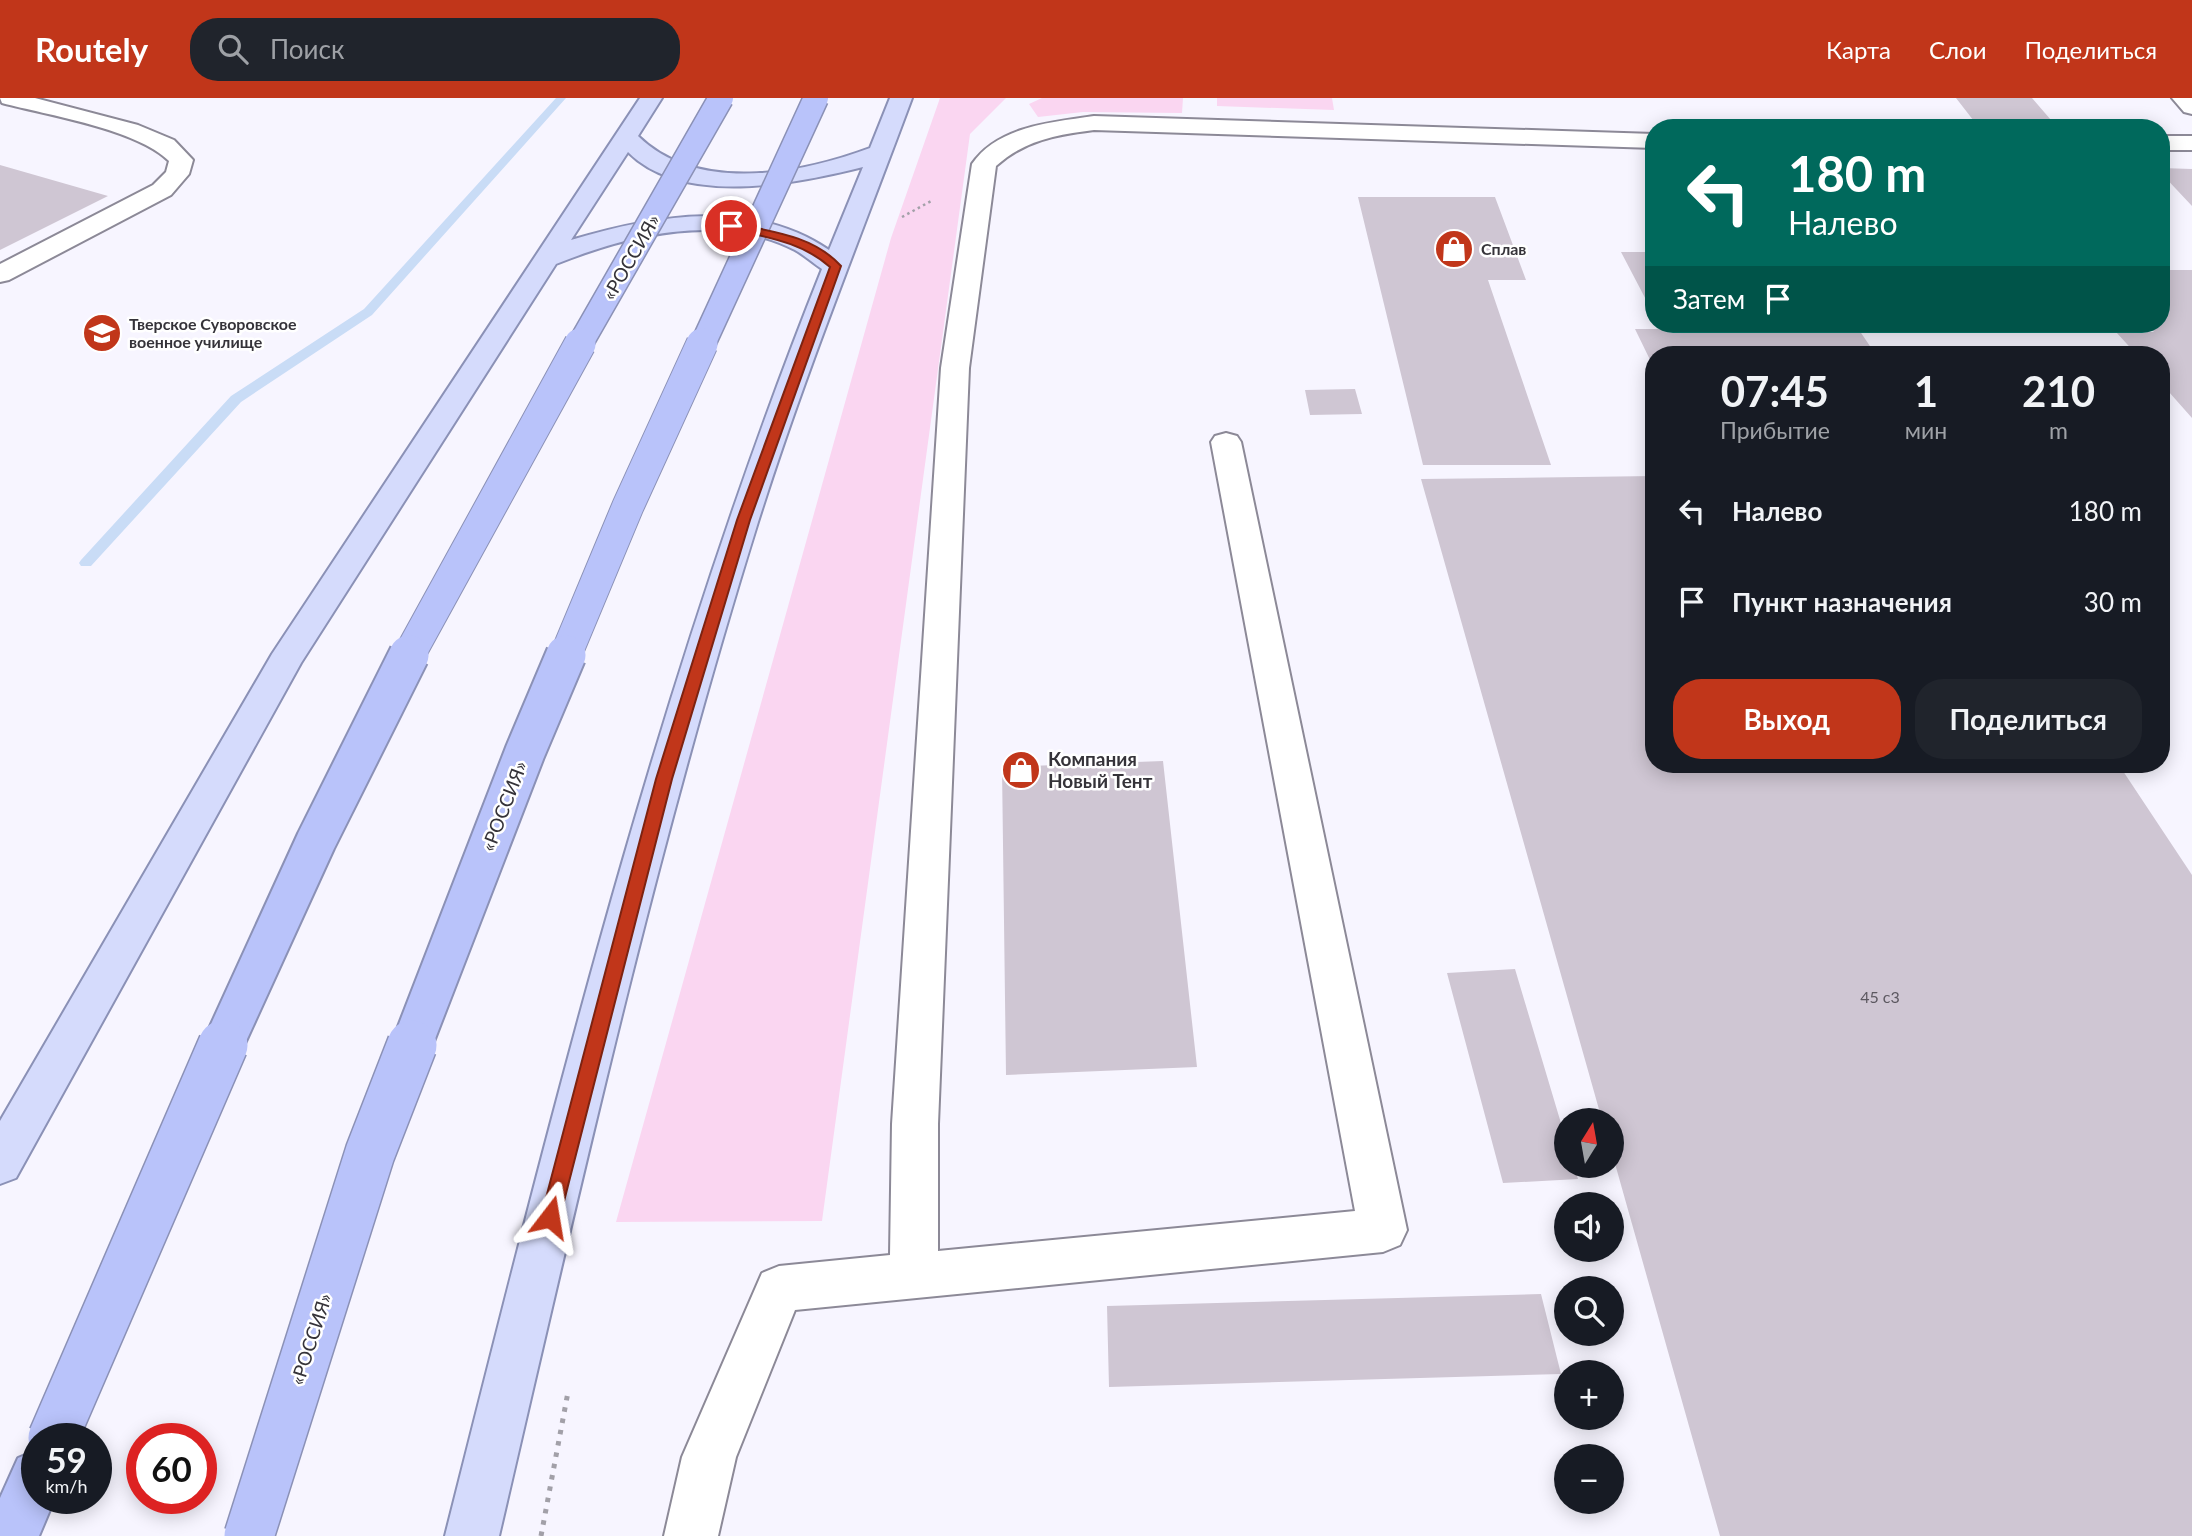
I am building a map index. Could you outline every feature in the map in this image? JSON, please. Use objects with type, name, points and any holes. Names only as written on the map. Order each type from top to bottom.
[{"type":"highway","name":"«РОССИЯ»","points":[[61,1423],[264,955],[357,757],[490,506],[721,98]]},
{"type":"highway","name":"«РОССИЯ»","points":[[249,1536],[370,1153],[524,752],[628,506],[816,98]]},
{"type":"highway","points":[[11,1536],[21,1513]]},
{"type":"main road","points":[[0,1164],[284,662],[651,98]]},
{"type":"main road","points":[[472,1536],[567,1150],[664,779],[743,520],[835,266],[901,98]]},
{"type":"main road","points":[[626,137],[641,154],[670,168],[731,179],[778,178],[824,172],[881,152]]},
{"type":"main road","points":[[546,259],[588,242],[635,230],[708,224],[753,229],[793,239],[824,256],[835,266]]},
{"type":"lane","points":[[0,274],[162,190],[177,174],[181,160],[166,145],[130,130],[10,98]]},
{"type":"lane","points":[[2183,98],[2192,107]]},
{"type":"lane","points":[[914,1275],[915,1124],[955,368],[984,164],[1002,147],[1025,135],[1094,123],[1645,141]]},
{"type":"lane","points":[[2170,143],[2192,144]]},
{"type":"lane","points":[[691,1536],[709,1457],[779,1289],[1383,1230],[1226,442]]},
{"type":"path","points":[[541,1536],[569,1390]]},
{"type":"shaded area","points":[[940,98],[1006,98],[970,134],[822,1221],[616,1222],[891,238]]},
{"type":"shaded area","points":[[1042,98],[1183,98],[1182,113],[1083,112],[1038,117],[1029,104]]},
{"type":"shaded area","points":[[1217,98],[1332,98],[1334,110],[1217,106]]},
{"type":"building","points":[[1956,98],[2032,98],[2050,119],[1972,119]]},
{"type":"building","points":[[0,165],[108,196],[0,250]]},
{"type":"building","points":[[2170,168],[2192,169],[2192,206],[2170,183]]},
{"type":"building","points":[[1358,197],[1495,197],[1526,280],[1488,280],[1551,465],[1423,465]]},
{"type":"building","points":[[1621,252],[1645,252],[1645,298]]},
{"type":"building","points":[[2170,270],[2192,270],[2192,418],[2170,393],[2170,346],[2129,346],[2117,333],[2170,333]]},
{"type":"building","points":[[1635,329],[1645,329],[1645,333],[1861,333],[1870,346],[1645,346],[1645,350]]},
{"type":"building","points":[[1355,389],[1362,414],[1310,415],[1305,390]]},
{"type":"building","points":[[1645,476],[1645,773],[2124,773],[2192,875],[2192,1536],[1720,1536],[1619,1178],[1624,1178],[1624,1108],[1599,1108],[1421,479]]},
{"type":"building","points":[[1163,761],[1197,1067],[1006,1075],[1002,767]]},
{"type":"building","points":[[1515,969],[1556,1108],[1554,1108],[1554,1178],[1578,1179],[1503,1183],[1447,973]]},
{"type":"building","points":[[1541,1294],[1558,1360],[1554,1360],[1554,1374],[1109,1387],[1107,1306]]},
{"type":"waterway","points":[[86,563],[236,399],[368,312],[561,98]]},
{"type":"place","name":"Сплав","points":[[1454,249]]},
{"type":"place","name":"Тверское Суворовское военное училище","points":[[102,333]]},
{"type":"place","name":"Компания Новый Тент","points":[[1021,770]]},
{"type":"route","points":[[550,1217],[664,779],[743,520],[835,266],[824,256],[793,239],[731,226]]}]
